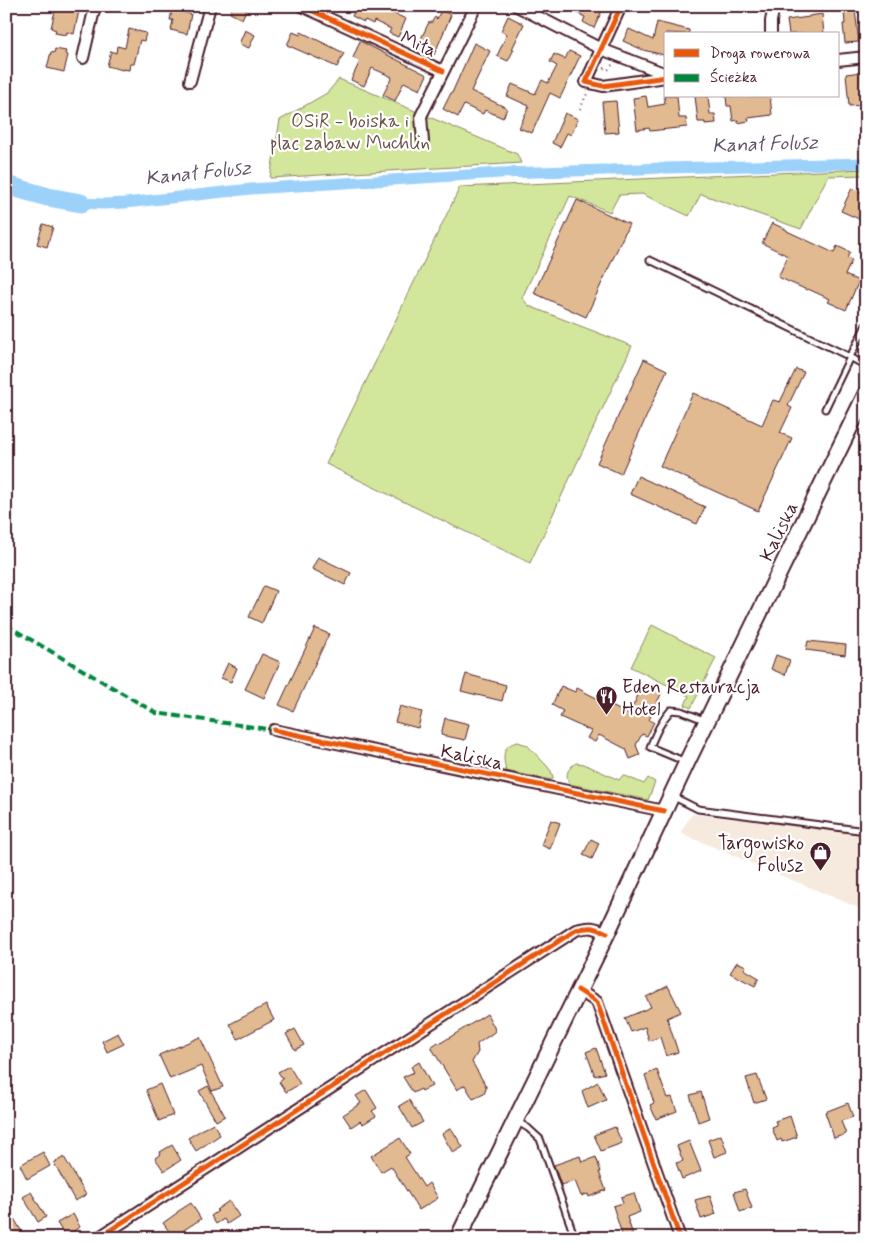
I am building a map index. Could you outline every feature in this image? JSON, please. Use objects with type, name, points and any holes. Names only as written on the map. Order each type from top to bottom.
[{"type":"main road","name":"Kaliska","points":[[664,812],[866,394]]},
{"type":"main road","points":[[458,1238],[664,812]]},
{"type":"street","points":[[83,58],[95,6]]},
{"type":"street","points":[[190,81],[210,6]]},
{"type":"street","name":"Miła","points":[[302,6],[443,71]]},
{"type":"street","points":[[423,142],[421,116],[476,6]]},
{"type":"street","points":[[517,6],[601,49],[664,74]]},
{"type":"street","points":[[621,6],[586,82],[603,86],[664,75]]},
{"type":"street","points":[[772,32],[771,21],[774,6]]},
{"type":"street","points":[[840,60],[866,57]]},
{"type":"street","name":"Kaliska","points":[[274,730],[664,812]]},
{"type":"street","points":[[98,1238],[576,930],[593,927],[607,933]]},
{"type":"street","points":[[578,990],[597,1002],[680,1238]]},
{"type":"lane","points":[[650,260],[866,366]]},
{"type":"lane","points":[[825,408],[866,325]]},
{"type":"lane","points":[[687,762],[650,747],[663,719],[671,710],[676,710],[707,721]]},
{"type":"lane","points":[[671,795],[698,808],[866,830]]},
{"type":"lane","points":[[515,1120],[540,1139],[575,1238]]},
{"type":"shaded area","name":"Targowisko Folusz","points":[[692,814],[866,834],[866,911],[680,833]]},
{"type":"green space","name":"OSiR - boiska i plac zabaw Muchlin","points":[[339,79],[517,154],[521,163],[270,178],[280,120],[327,93]]},
{"type":"green space","points":[[866,169],[866,175],[828,176],[801,229],[701,194],[689,216],[642,194],[619,195],[610,212],[570,196],[522,298],[529,306],[632,346],[530,563],[326,464],[460,187]]},
{"type":"green space","points":[[652,625],[716,658],[691,708],[685,705],[689,696],[631,667]]},
{"type":"green space","points":[[518,742],[527,745],[547,766],[551,771],[552,780],[506,771],[504,753],[509,746]]},
{"type":"green space","points":[[576,763],[584,764],[619,780],[623,775],[644,784],[648,778],[655,782],[648,800],[570,784],[567,778],[568,772]]},
{"type":"building","points":[[56,6],[80,6],[74,34],[67,32],[66,35],[55,33],[56,30],[51,28]]},
{"type":"building","points":[[233,6],[248,6],[242,19],[230,13]]},
{"type":"building","points":[[357,6],[386,6],[385,10],[406,19],[398,37],[389,33],[391,29],[374,21],[373,24],[365,20],[364,22],[352,16]]},
{"type":"building","points":[[561,6],[591,6],[602,11],[594,28],[583,22],[585,17]]},
{"type":"building","points":[[172,10],[191,14],[187,34],[171,30]]},
{"type":"building","points":[[441,10],[451,15],[434,55],[417,47],[429,22],[431,23],[435,17],[437,19]]},
{"type":"building","points":[[855,10],[859,42],[845,43],[844,12]]},
{"type":"building","points":[[822,14],[824,32],[789,32],[787,20]]},
{"type":"building","points":[[508,16],[524,24],[508,61],[497,56],[507,34],[501,31]]},
{"type":"building","points":[[657,22],[689,30],[689,32],[664,32],[664,55],[643,50],[623,41],[629,29],[653,40]]},
{"type":"building","points":[[129,29],[146,33],[144,41],[140,40],[134,64],[130,64],[129,70],[107,66],[111,51],[116,53],[117,46],[125,48]]},
{"type":"building","points":[[245,30],[255,35],[249,48],[239,44]]},
{"type":"building","points":[[293,32],[300,35],[301,32],[344,53],[337,67],[287,45]]},
{"type":"building","points":[[360,41],[427,75],[420,90],[404,82],[395,101],[383,95],[392,77],[372,68],[364,86],[351,80],[360,61],[353,58]]},
{"type":"building","points":[[474,43],[490,51],[471,91],[507,108],[503,118],[485,110],[483,114],[464,105],[458,117],[443,109]]},
{"type":"building","points":[[55,49],[66,51],[65,54],[68,55],[64,72],[47,68],[51,52],[54,53]]},
{"type":"building","points":[[569,51],[580,56],[560,98],[550,93],[532,133],[519,128],[529,106],[507,96],[512,84],[535,94],[542,80],[548,83],[557,66],[550,62],[554,54],[565,59]]},
{"type":"building","points":[[861,72],[865,105],[849,106],[846,74]]},
{"type":"building","points":[[646,96],[648,107],[665,104],[664,98],[677,98],[679,118],[686,118],[687,127],[650,131],[649,128],[637,130],[633,98]]},
{"type":"building","points":[[695,98],[708,98],[710,114],[715,114],[716,123],[705,124],[705,122],[698,122]]},
{"type":"building","points":[[726,98],[770,98],[772,115],[748,118],[749,121],[738,123],[738,120],[733,121],[731,106],[727,106]]},
{"type":"building","points":[[616,101],[619,132],[605,133],[602,102]]},
{"type":"building","points":[[565,113],[578,119],[571,135],[567,133],[560,147],[552,143]]},
{"type":"building","points":[[852,188],[866,194],[866,222],[841,211]]},
{"type":"building","points":[[577,200],[629,224],[586,317],[534,293]]},
{"type":"building","points":[[772,223],[834,253],[837,246],[850,252],[847,258],[852,260],[845,275],[859,281],[846,310],[828,302],[830,299],[778,277],[788,256],[762,243]]},
{"type":"building","points":[[43,224],[53,227],[47,247],[37,244]]},
{"type":"building","points":[[644,359],[667,370],[621,474],[597,463]]},
{"type":"building","points":[[796,369],[804,372],[788,406],[792,408],[780,433],[792,438],[758,511],[660,466],[693,393],[762,425],[773,400],[780,402]]},
{"type":"building","points":[[638,476],[705,507],[697,524],[630,494]]},
{"type":"building","points":[[318,557],[351,573],[345,585],[312,569]]},
{"type":"building","points":[[264,586],[276,591],[262,623],[249,617]]},
{"type":"building","points":[[315,628],[329,634],[293,711],[279,705]]},
{"type":"building","points":[[808,641],[846,645],[845,655],[806,650]]},
{"type":"building","points":[[262,654],[280,662],[264,698],[245,689]]},
{"type":"building","points":[[776,655],[790,660],[785,675],[771,669]]},
{"type":"building","points":[[228,663],[237,668],[231,682],[221,678]]},
{"type":"building","points":[[466,674],[506,685],[502,701],[461,691]]},
{"type":"building","name":"Eden Restauracja Hotel","points":[[643,684],[662,692],[649,720],[654,722],[647,736],[642,734],[636,745],[640,755],[630,759],[626,749],[599,735],[595,742],[587,738],[591,731],[560,717],[563,711],[552,705],[561,686],[575,692],[577,688],[629,715]]},
{"type":"building","points":[[400,706],[422,712],[418,728],[395,722]]},
{"type":"building","points":[[445,718],[469,724],[465,740],[441,735]]},
{"type":"building","points":[[551,820],[560,823],[550,849],[541,845]]},
{"type":"building","points":[[591,839],[599,843],[592,859],[583,855]]},
{"type":"building","points":[[737,962],[746,966],[744,969],[759,978],[755,986],[730,973]]},
{"type":"building","points":[[668,986],[681,1012],[667,1018],[678,1052],[666,1056],[660,1037],[649,1041],[645,1027],[631,1032],[625,1018],[651,1007],[646,997]]},
{"type":"building","points":[[266,1005],[274,1020],[238,1039],[230,1024]]},
{"type":"building","points":[[487,1014],[495,1031],[477,1044],[478,1052],[472,1062],[486,1089],[484,1094],[473,1099],[465,1085],[457,1090],[431,1047]]},
{"type":"building","points":[[295,1029],[304,1045],[295,1050],[286,1034]]},
{"type":"building","points":[[118,1033],[124,1044],[107,1052],[102,1041]]},
{"type":"building","points":[[200,1037],[223,1087],[212,1091],[201,1066],[170,1079],[159,1055]]},
{"type":"building","points":[[596,1048],[605,1073],[595,1076],[586,1052]]},
{"type":"building","points":[[419,1062],[432,1086],[413,1093],[403,1077],[414,1072],[411,1067]]},
{"type":"building","points":[[289,1066],[300,1084],[286,1092],[279,1082],[283,1079],[278,1072]]},
{"type":"building","points":[[657,1070],[667,1098],[672,1097],[677,1111],[656,1119],[650,1105],[654,1103],[645,1075]]},
{"type":"building","points":[[757,1075],[766,1099],[754,1103],[746,1078]]},
{"type":"building","points":[[598,1082],[606,1100],[588,1108],[582,1091]]},
{"type":"building","points":[[160,1084],[173,1115],[159,1121],[146,1090]]},
{"type":"building","points":[[208,1086],[225,1116],[216,1121],[199,1091]]},
{"type":"building","points":[[366,1090],[377,1108],[372,1111],[376,1116],[363,1124],[360,1121],[351,1127],[343,1115],[361,1103],[356,1096]]},
{"type":"building","points":[[701,1092],[709,1118],[698,1122],[690,1095]]},
{"type":"building","points":[[409,1100],[423,1122],[412,1128],[399,1106]]},
{"type":"building","points":[[848,1103],[853,1117],[841,1121],[846,1134],[834,1138],[825,1112]]},
{"type":"building","points":[[790,1116],[797,1137],[782,1142],[781,1139],[777,1141],[772,1128],[777,1126],[775,1121]]},
{"type":"building","points":[[213,1123],[220,1135],[196,1151],[188,1138]]},
{"type":"building","points":[[615,1127],[622,1143],[601,1151],[594,1135]]},
{"type":"building","points":[[451,1128],[463,1147],[453,1153],[442,1134]]},
{"type":"building","points":[[721,1135],[727,1152],[714,1157],[708,1140]]},
{"type":"building","points":[[400,1138],[410,1154],[405,1157],[424,1187],[429,1183],[438,1198],[419,1210],[391,1166],[381,1172],[371,1156]]},
{"type":"building","points":[[689,1141],[701,1171],[682,1179],[676,1163],[683,1161],[677,1146]]},
{"type":"building","points":[[172,1145],[181,1160],[164,1171],[155,1158],[161,1154],[160,1152]]},
{"type":"building","points":[[43,1152],[50,1166],[27,1179],[20,1165]]},
{"type":"building","points":[[580,1156],[582,1162],[596,1157],[606,1190],[589,1197],[588,1194],[581,1196],[575,1181],[561,1185],[554,1165]]},
{"type":"building","points":[[64,1157],[86,1195],[75,1201],[54,1163]]},
{"type":"building","points":[[745,1189],[752,1208],[740,1212],[734,1192]]},
{"type":"building","points":[[31,1192],[46,1217],[38,1222],[23,1197]]},
{"type":"building","points":[[634,1193],[640,1212],[627,1217],[634,1238],[623,1238],[613,1206],[623,1203],[621,1197]]},
{"type":"building","points":[[710,1196],[716,1214],[701,1219],[695,1200]]},
{"type":"building","points":[[229,1201],[239,1216],[227,1224],[224,1219],[216,1224],[211,1216]]},
{"type":"building","points":[[191,1203],[201,1219],[173,1237],[163,1223]]},
{"type":"building","points":[[6,1205],[22,1232],[12,1237],[6,1227]]},
{"type":"building","points":[[73,1214],[80,1227],[65,1236],[57,1223]]},
{"type":"waterway","name":"Kanał Folusz","points":[[665,168],[866,163]]},
{"type":"waterway","name":"Kanał Folusz","points":[[642,169],[659,168]]},
{"type":"waterway","name":"Kanał Folusz","points":[[610,170],[639,169]]},
{"type":"waterway","name":"Kanał Folusz","points":[[81,203],[125,203],[251,189],[500,173],[606,170]]},
{"type":"waterway","name":"Kanał Folusz","points":[[6,185],[48,197],[81,203]]},
{"type":"marked path","points":[[6,625],[156,713],[274,730]]},
{"type":"cycle path","points":[[302,6],[443,71]]},
{"type":"cycle path","points":[[621,6],[586,82],[603,86],[664,77]]},
{"type":"cycle path","points":[[274,730],[664,811]]},
{"type":"cycle path","points":[[98,1238],[576,930],[592,928],[607,933]]},
{"type":"cycle path","points":[[578,990],[597,1002],[680,1238]]},
{"type":"place","name":"Eden Restauracja Hotel","points":[[606,716]]},
{"type":"place","name":"Targowisko Folusz","points":[[820,872]]}]
